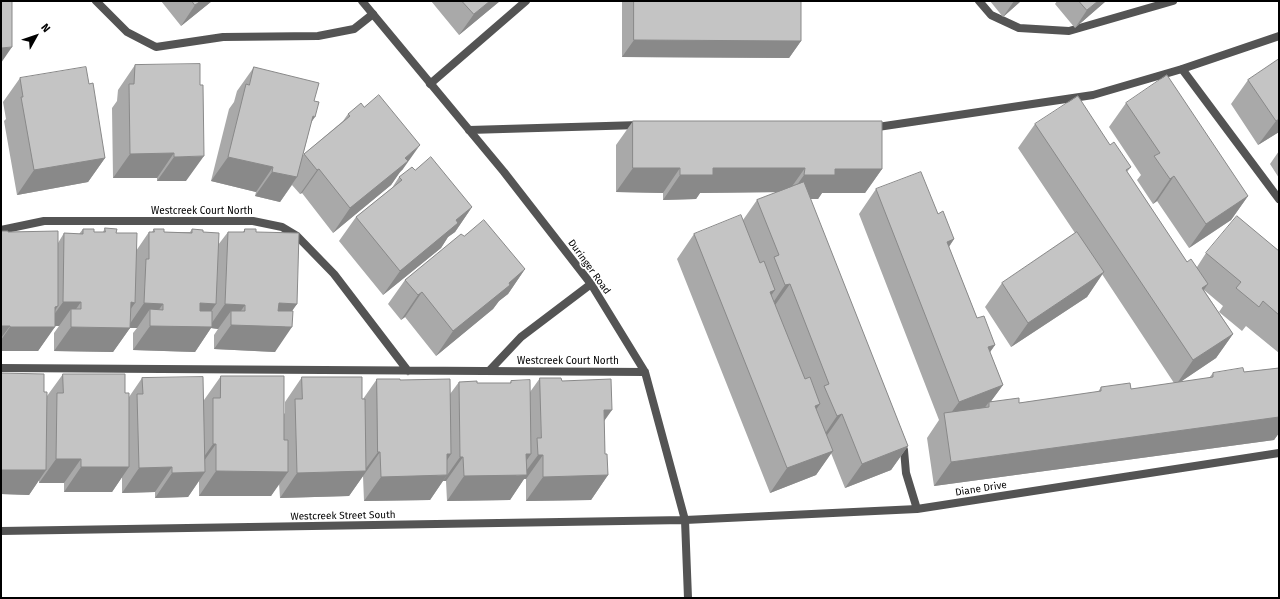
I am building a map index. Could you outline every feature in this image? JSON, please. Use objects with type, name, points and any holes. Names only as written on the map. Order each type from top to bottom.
[{"type":"street","points":[[96,1],[128,32],[156,47],[223,37],[318,36],[354,30],[373,14]]},
{"type":"street","name":"Duringer Road","points":[[362,1],[504,172],[591,284],[646,372],[685,520],[688,598]]},
{"type":"street","points":[[430,84],[526,1]]},
{"type":"street","points":[[979,1],[991,15],[1019,28],[1070,31],[1173,1]]},
{"type":"street","points":[[859,128],[875,128],[1094,95],[1182,69],[1279,36]]},
{"type":"street","points":[[1182,69],[1279,199]]},
{"type":"street","points":[[469,130],[650,125]]},
{"type":"street","name":"Westcreek Court North","points":[[1,230],[44,220],[253,221],[282,227],[297,236],[334,274],[408,371]]},
{"type":"street","name":"Westcreek Court North","points":[[489,371],[521,337],[591,284]]},
{"type":"street","name":"Westcreek Court North","points":[[1,368],[646,372]]},
{"type":"street","points":[[898,436],[904,450],[906,473],[917,509]]},
{"type":"street","name":"Diane Drive","points":[[685,520],[917,509],[1279,453]]},
{"type":"street","name":"Westcreek Street South","points":[[1,531],[685,520]]},
{"type":"building","points":[[1,1],[12,1],[12,47],[1,48]]},
{"type":"building","points":[[192,1],[201,1],[195,5]]},
{"type":"building","points":[[462,1],[490,1],[474,14]]},
{"type":"building","points":[[634,1],[801,1],[801,41],[634,40]]},
{"type":"building","points":[[1079,1],[1098,1],[1087,10]]},
{"type":"building","points":[[1279,59],[1279,119],[1276,121],[1248,80]]},
{"type":"building","points":[[200,64],[200,85],[203,85],[204,156],[174,157],[174,153],[130,154],[129,84],[134,84],[135,65]]},
{"type":"building","points":[[86,67],[89,84],[93,83],[105,158],[34,170],[21,97],[23,97],[20,78]]},
{"type":"building","points":[[254,67],[319,83],[314,101],[319,102],[315,117],[313,116],[297,177],[272,172],[273,167],[228,157],[246,84],[249,85]]},
{"type":"building","points":[[1167,75],[1248,196],[1206,224],[1174,176],[1170,179],[1154,156],[1160,153],[1126,103]]},
{"type":"building","points":[[379,95],[420,145],[405,158],[408,161],[350,208],[319,169],[317,170],[304,154],[350,116],[348,114],[361,103],[364,107]]},
{"type":"building","points":[[1078,96],[1110,145],[1114,142],[1131,167],[1126,170],[1187,262],[1191,259],[1208,284],[1202,288],[1233,334],[1193,360],[1035,124]]},
{"type":"building","points":[[633,121],[882,121],[882,169],[835,169],[835,175],[804,175],[805,168],[713,168],[713,175],[680,175],[680,168],[633,168]]},
{"type":"building","points":[[431,157],[472,207],[456,220],[458,223],[400,271],[356,217],[402,180],[399,177],[412,167],[415,170]]},
{"type":"building","points":[[921,172],[938,214],[943,211],[954,239],[947,242],[977,318],[984,316],[995,345],[988,347],[1003,385],[959,402],[876,189]]},
{"type":"building","points":[[804,182],[908,446],[862,464],[842,414],[837,416],[824,386],[829,384],[790,284],[785,285],[774,257],[779,255],[757,200]]},
{"type":"building","points":[[741,215],[760,263],[764,261],[775,290],[770,292],[805,379],[810,377],[820,404],[815,406],[833,451],[787,468],[694,234]]},
{"type":"building","points":[[1237,216],[1279,251],[1279,315],[1263,301],[1259,307],[1236,288],[1241,282],[1206,253]]},
{"type":"building","points":[[484,220],[525,269],[509,283],[510,285],[453,331],[422,292],[418,295],[405,280],[461,234],[464,236]]},
{"type":"building","points":[[105,228],[117,229],[116,233],[137,233],[135,303],[131,302],[130,328],[71,327],[71,309],[81,309],[81,302],[63,302],[64,233],[83,234],[83,229],[94,229],[94,232],[105,232]]},
{"type":"building","points":[[154,229],[164,229],[164,232],[192,233],[192,229],[203,230],[203,232],[219,233],[216,304],[200,303],[200,311],[212,311],[212,327],[150,326],[150,309],[163,310],[163,304],[144,303],[146,259],[149,259],[149,232],[154,232]]},
{"type":"building","points":[[245,229],[256,229],[256,232],[299,233],[297,304],[279,303],[278,311],[293,311],[292,327],[231,325],[231,311],[245,311],[245,305],[225,304],[228,232],[244,232]]},
{"type":"building","points":[[1,231],[58,231],[58,306],[55,307],[55,327],[1,326]]},
{"type":"building","points":[[1077,232],[1104,272],[1028,323],[1002,283]]},
{"type":"building","points":[[1243,368],[1244,372],[1279,368],[1279,417],[951,462],[944,413],[989,407],[989,402],[1019,398],[1019,403],[1101,391],[1101,387],[1130,383],[1131,389],[1213,377],[1213,373]]},
{"type":"building","points":[[1,373],[44,374],[44,392],[47,392],[46,470],[1,470]]},
{"type":"building","points":[[63,374],[125,374],[125,393],[129,393],[129,467],[81,467],[81,459],[56,459],[57,393],[63,393]]},
{"type":"building","points":[[221,376],[284,376],[284,440],[288,440],[288,472],[216,471],[216,444],[213,444],[213,398],[220,398]]},
{"type":"building","points":[[203,377],[205,472],[172,473],[172,467],[139,468],[137,394],[143,394],[142,378]]},
{"type":"building","points":[[302,377],[362,377],[362,399],[365,399],[366,471],[297,473],[295,399],[302,399]]},
{"type":"building","points":[[540,378],[561,378],[562,381],[611,379],[612,410],[604,410],[605,454],[607,454],[608,475],[543,477],[543,455],[538,455],[537,438],[541,438]]},
{"type":"building","points":[[377,379],[450,379],[451,454],[447,454],[447,475],[381,477],[380,452],[378,452]]},
{"type":"building","points":[[530,380],[531,454],[526,454],[527,475],[464,476],[463,457],[460,457],[459,382],[477,381],[477,383],[511,383],[511,381]]}]
